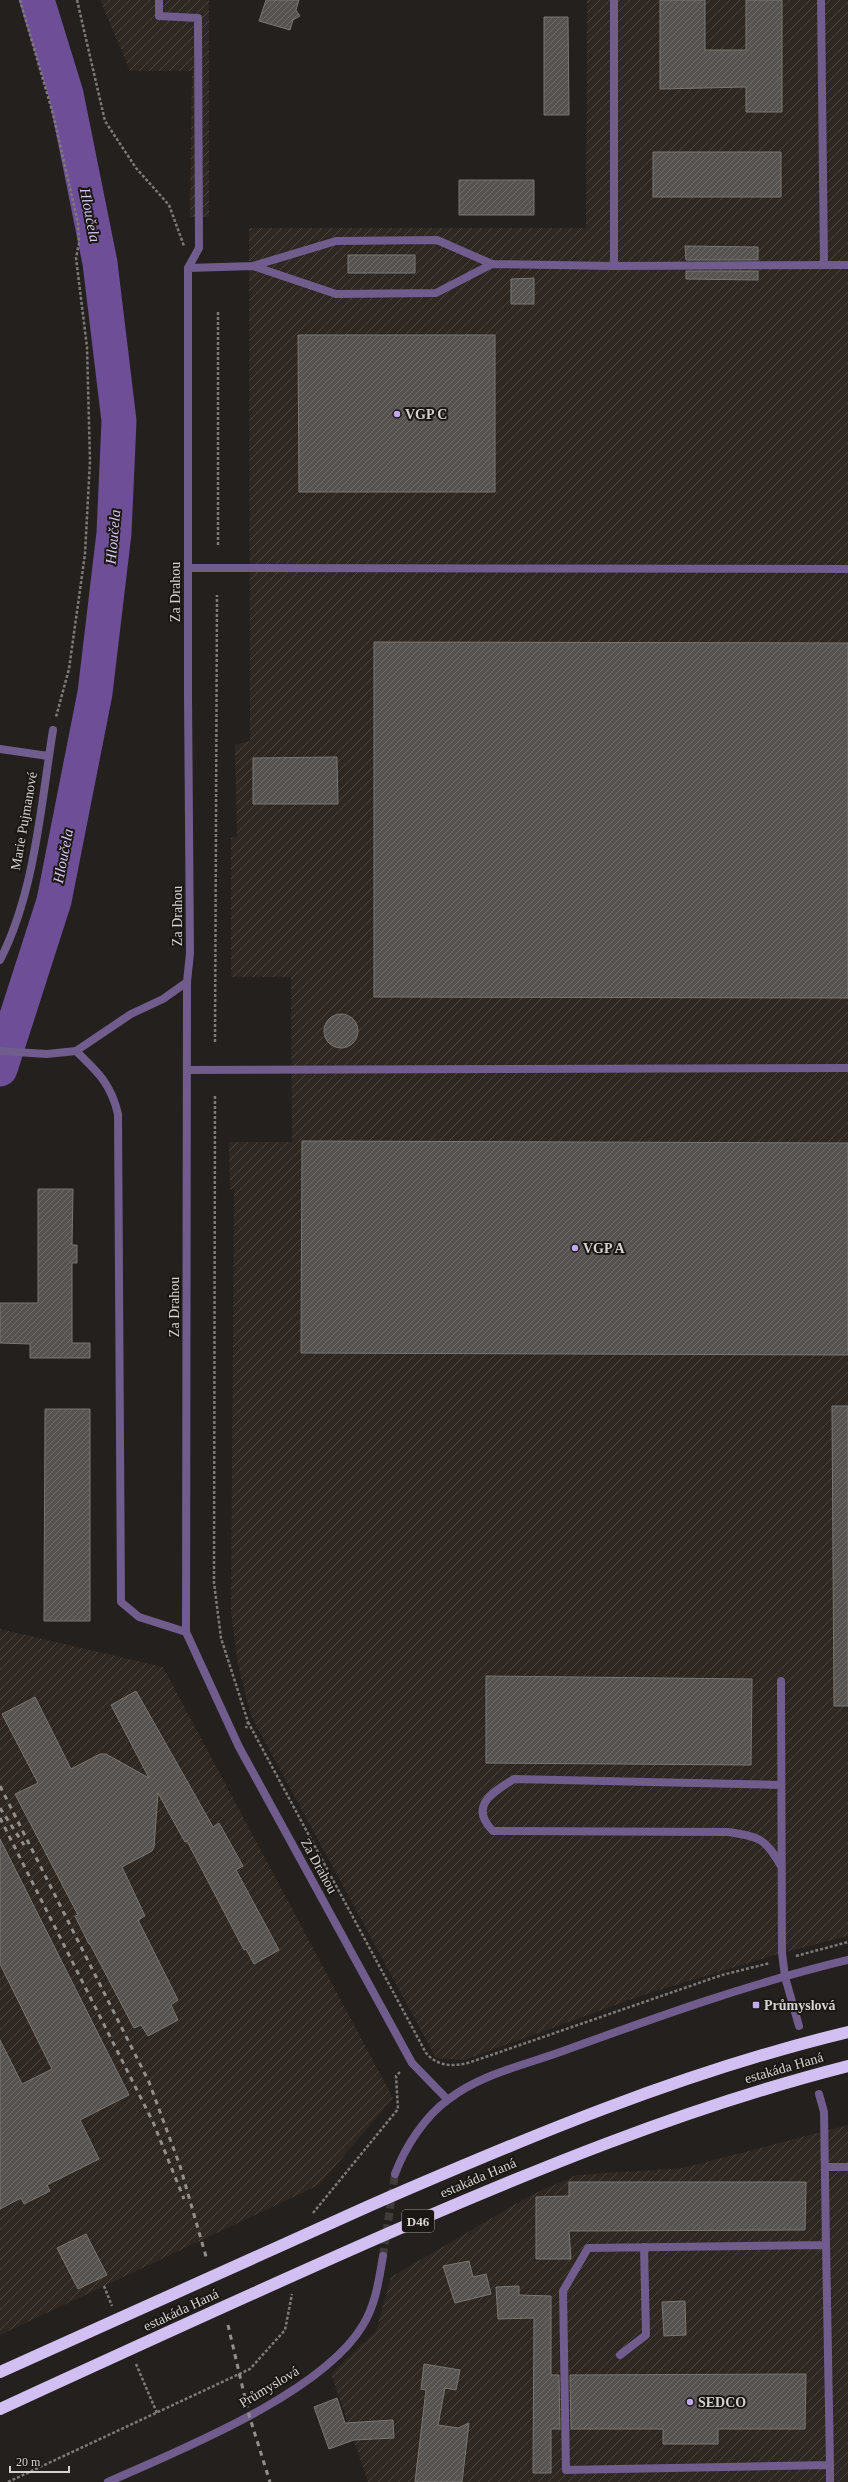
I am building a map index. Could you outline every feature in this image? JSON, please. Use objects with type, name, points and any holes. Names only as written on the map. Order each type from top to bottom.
[{"type":"highway","name":"estakáda Haná","points":[[0,2372],[245,2261],[556,2126],[720,2067],[848,2032]]},
{"type":"highway","name":"estakáda Haná","points":[[0,2409],[263,2289],[570,2155],[743,2096],[848,2066]]},
{"type":"street","points":[[159,0],[159,16],[198,18],[199,248],[188,268]]},
{"type":"street","points":[[614,0],[614,266]]},
{"type":"street","points":[[820,0],[824,265]]},
{"type":"street","points":[[188,268],[253,266],[336,241],[437,240],[492,264],[614,266],[848,265]]},
{"type":"street","points":[[253,266],[336,294],[436,293],[492,264]]},
{"type":"street","name":"Za Drahou","points":[[188,268],[188,695],[190,953],[187,982],[186,1632],[239,1747],[412,2063],[448,2099]]},
{"type":"street","points":[[188,568],[848,569]]},
{"type":"street","name":"Marie Pujmanové","points":[[0,960],[10,942],[32,865],[53,730]]},
{"type":"street","points":[[0,749],[48,756]]},
{"type":"street","points":[[0,1051],[47,1054],[76,1051],[131,1014],[164,999],[187,982]]},
{"type":"street","points":[[76,1051],[92,1066],[113,1092],[118,1114],[120,1146],[121,1602],[139,1617],[186,1632]]},
{"type":"street","points":[[187,1070],[848,1068]]},
{"type":"street","points":[[781,1681],[783,1959],[785,1977],[799,2026]]},
{"type":"street","points":[[781,1785],[514,1779],[490,1793],[482,1807],[484,1822],[492,1831],[728,1832],[754,1836],[770,1846],[782,1866]]},
{"type":"street","points":[[395,2174],[413,2140],[448,2099],[478,2082],[647,2021],[785,1977],[848,1960]]},
{"type":"street","points":[[819,2094],[824,2112],[830,2482]]},
{"type":"street","points":[[825,2167],[848,2167]]},
{"type":"street","points":[[826,2245],[588,2248],[563,2291],[566,2470],[830,2465]]},
{"type":"street","points":[[620,2355],[646,2336],[644,2248]]},
{"type":"street","name":"Průmyslová","points":[[108,2482],[188,2446],[249,2415],[289,2393],[332,2360],[354,2338],[370,2312],[383,2256]]},
{"type":"path","points":[[20,0],[53,114],[78,223],[79,243],[76,258],[87,347],[90,461],[85,554],[69,669],[53,730]]},
{"type":"path","points":[[77,0],[105,121],[136,168],[169,205],[185,249],[188,268]]},
{"type":"path","points":[[218,310],[218,545]]},
{"type":"path","points":[[215,1042],[217,595]]},
{"type":"path","points":[[215,1096],[214,1583],[221,1638],[248,1722],[426,2054],[433,2062],[442,2065],[459,2065],[471,2062],[722,1974],[848,1942]]},
{"type":"path","points":[[239,1747],[248,1722]]},
{"type":"shaded area","points":[[100,0],[209,0],[209,217],[190,217],[192,71],[130,71]]},
{"type":"shaded area","points":[[587,0],[848,0],[848,1936],[778,1954],[643,1995],[464,2060],[436,2058],[251,1716],[238,1665],[231,1612],[234,1189],[230,1189],[229,1142],[292,1142],[291,977],[231,977],[231,838],[237,836],[235,745],[250,741],[249,228],[586,228]]},
{"type":"shaded area","points":[[0,1629],[163,1667],[393,2098],[319,2185],[0,2335]]},
{"type":"shaded area","points":[[848,2125],[848,2482],[368,2482],[331,2374],[376,2331],[391,2277],[533,2194],[577,2175],[683,2168]]},
{"type":"building","points":[[266,0],[299,0],[296,10],[300,16],[293,20],[290,30],[259,21]]},
{"type":"building","points":[[660,0],[705,0],[705,50],[746,50],[746,0],[782,0],[782,112],[746,112],[746,87],[660,89]]},
{"type":"building","points":[[544,17],[568,17],[569,115],[544,115]]},
{"type":"building","points":[[653,152],[781,152],[781,197],[653,197]]},
{"type":"building","points":[[459,180],[534,180],[534,215],[459,215]]},
{"type":"building","points":[[685,246],[758,247],[758,260],[686,260]]},
{"type":"building","points":[[348,255],[415,255],[415,273],[348,273]]},
{"type":"building","points":[[686,271],[758,271],[758,280],[686,279]]},
{"type":"building","points":[[534,278],[534,304],[511,304],[511,279]]},
{"type":"building","name":"VGP C","points":[[298,335],[495,335],[495,492],[299,492]]},
{"type":"building","points":[[374,642],[848,643],[848,998],[374,997]]},
{"type":"building","points":[[337,757],[338,804],[253,804],[253,758]]},
{"type":"building","points":[[338,1014],[344,1014],[353,1019],[357,1025],[357,1037],[353,1043],[344,1048],[338,1048],[329,1043],[324,1034],[324,1028],[329,1019]]},
{"type":"building","name":"VGP A","points":[[302,1141],[848,1143],[848,1355],[301,1353]]},
{"type":"building","points":[[38,1189],[73,1189],[72,1245],[77,1245],[77,1263],[72,1263],[72,1343],[90,1343],[90,1358],[30,1358],[30,1344],[0,1343],[0,1303],[38,1303]]},
{"type":"building","points":[[832,1406],[848,1406],[848,1706],[834,1706]]},
{"type":"building","points":[[45,1409],[90,1409],[90,1621],[44,1621]]},
{"type":"building","points":[[486,1676],[752,1679],[751,1765],[486,1763]]},
{"type":"building","points":[[136,1691],[213,1827],[219,1823],[243,1866],[236,1870],[279,1950],[254,1964],[246,1949],[244,1950],[187,1841],[185,1842],[158,1793],[154,1847],[152,1851],[122,1867],[145,1916],[138,1920],[178,2000],[171,2005],[178,2020],[148,2036],[141,2025],[134,2028],[89,1944],[75,1916],[78,1915],[15,1794],[38,1783],[2,1714],[35,1697],[71,1769],[100,1754],[106,1754],[149,1778],[111,1705]]},
{"type":"building","points":[[0,1839],[129,2095],[80,2120],[99,2159],[47,2185],[50,2191],[24,2204],[21,2198],[0,2209],[0,2040],[22,2084],[52,2069],[0,1964]]},
{"type":"building","points":[[569,2182],[806,2182],[805,2230],[569,2231],[571,2259],[536,2259],[536,2197],[569,2196]]},
{"type":"building","points":[[86,2234],[107,2275],[78,2289],[57,2248]]},
{"type":"building","points":[[469,2261],[473,2277],[486,2274],[491,2294],[455,2303],[443,2266]]},
{"type":"building","points":[[519,2286],[519,2295],[551,2296],[551,2375],[559,2375],[560,2429],[551,2429],[551,2473],[533,2473],[534,2318],[498,2319],[496,2287]]},
{"type":"building","points":[[685,2301],[686,2335],[664,2336],[662,2302]]},
{"type":"building","points":[[424,2364],[460,2370],[456,2390],[445,2388],[438,2425],[458,2428],[469,2423],[462,2482],[415,2482],[426,2390],[421,2389]]},
{"type":"building","name":"SEDCO","points":[[806,2374],[805,2429],[718,2429],[718,2444],[663,2444],[663,2429],[571,2429],[570,2375]]},
{"type":"building","points":[[337,2398],[345,2423],[393,2420],[394,2438],[354,2440],[329,2449],[314,2407]]},
{"type":"waterway","name":"Hloučela","points":[[0,1069],[54,901],[95,693],[114,533],[119,421],[100,263],[66,94],[37,0]]},
{"type":"tunnel","points":[[383,2256],[395,2174]]},
{"type":"railway","points":[[0,1786],[149,2082],[180,2166],[207,2260]]},
{"type":"railway","points":[[0,1808],[24,1845]]},
{"type":"railway","points":[[0,1818],[153,2122],[184,2199]]},
{"type":"railway","points":[[228,2325],[249,2415],[270,2482]]},
{"type":"place","name":"VGP C","points":[[397,414]]},
{"type":"place","name":"VGP A","points":[[575,1248]]},
{"type":"place","name":"Průmyslová","points":[[756,2005]]},
{"type":"place","name":"SEDCO","points":[[690,2402]]}]
